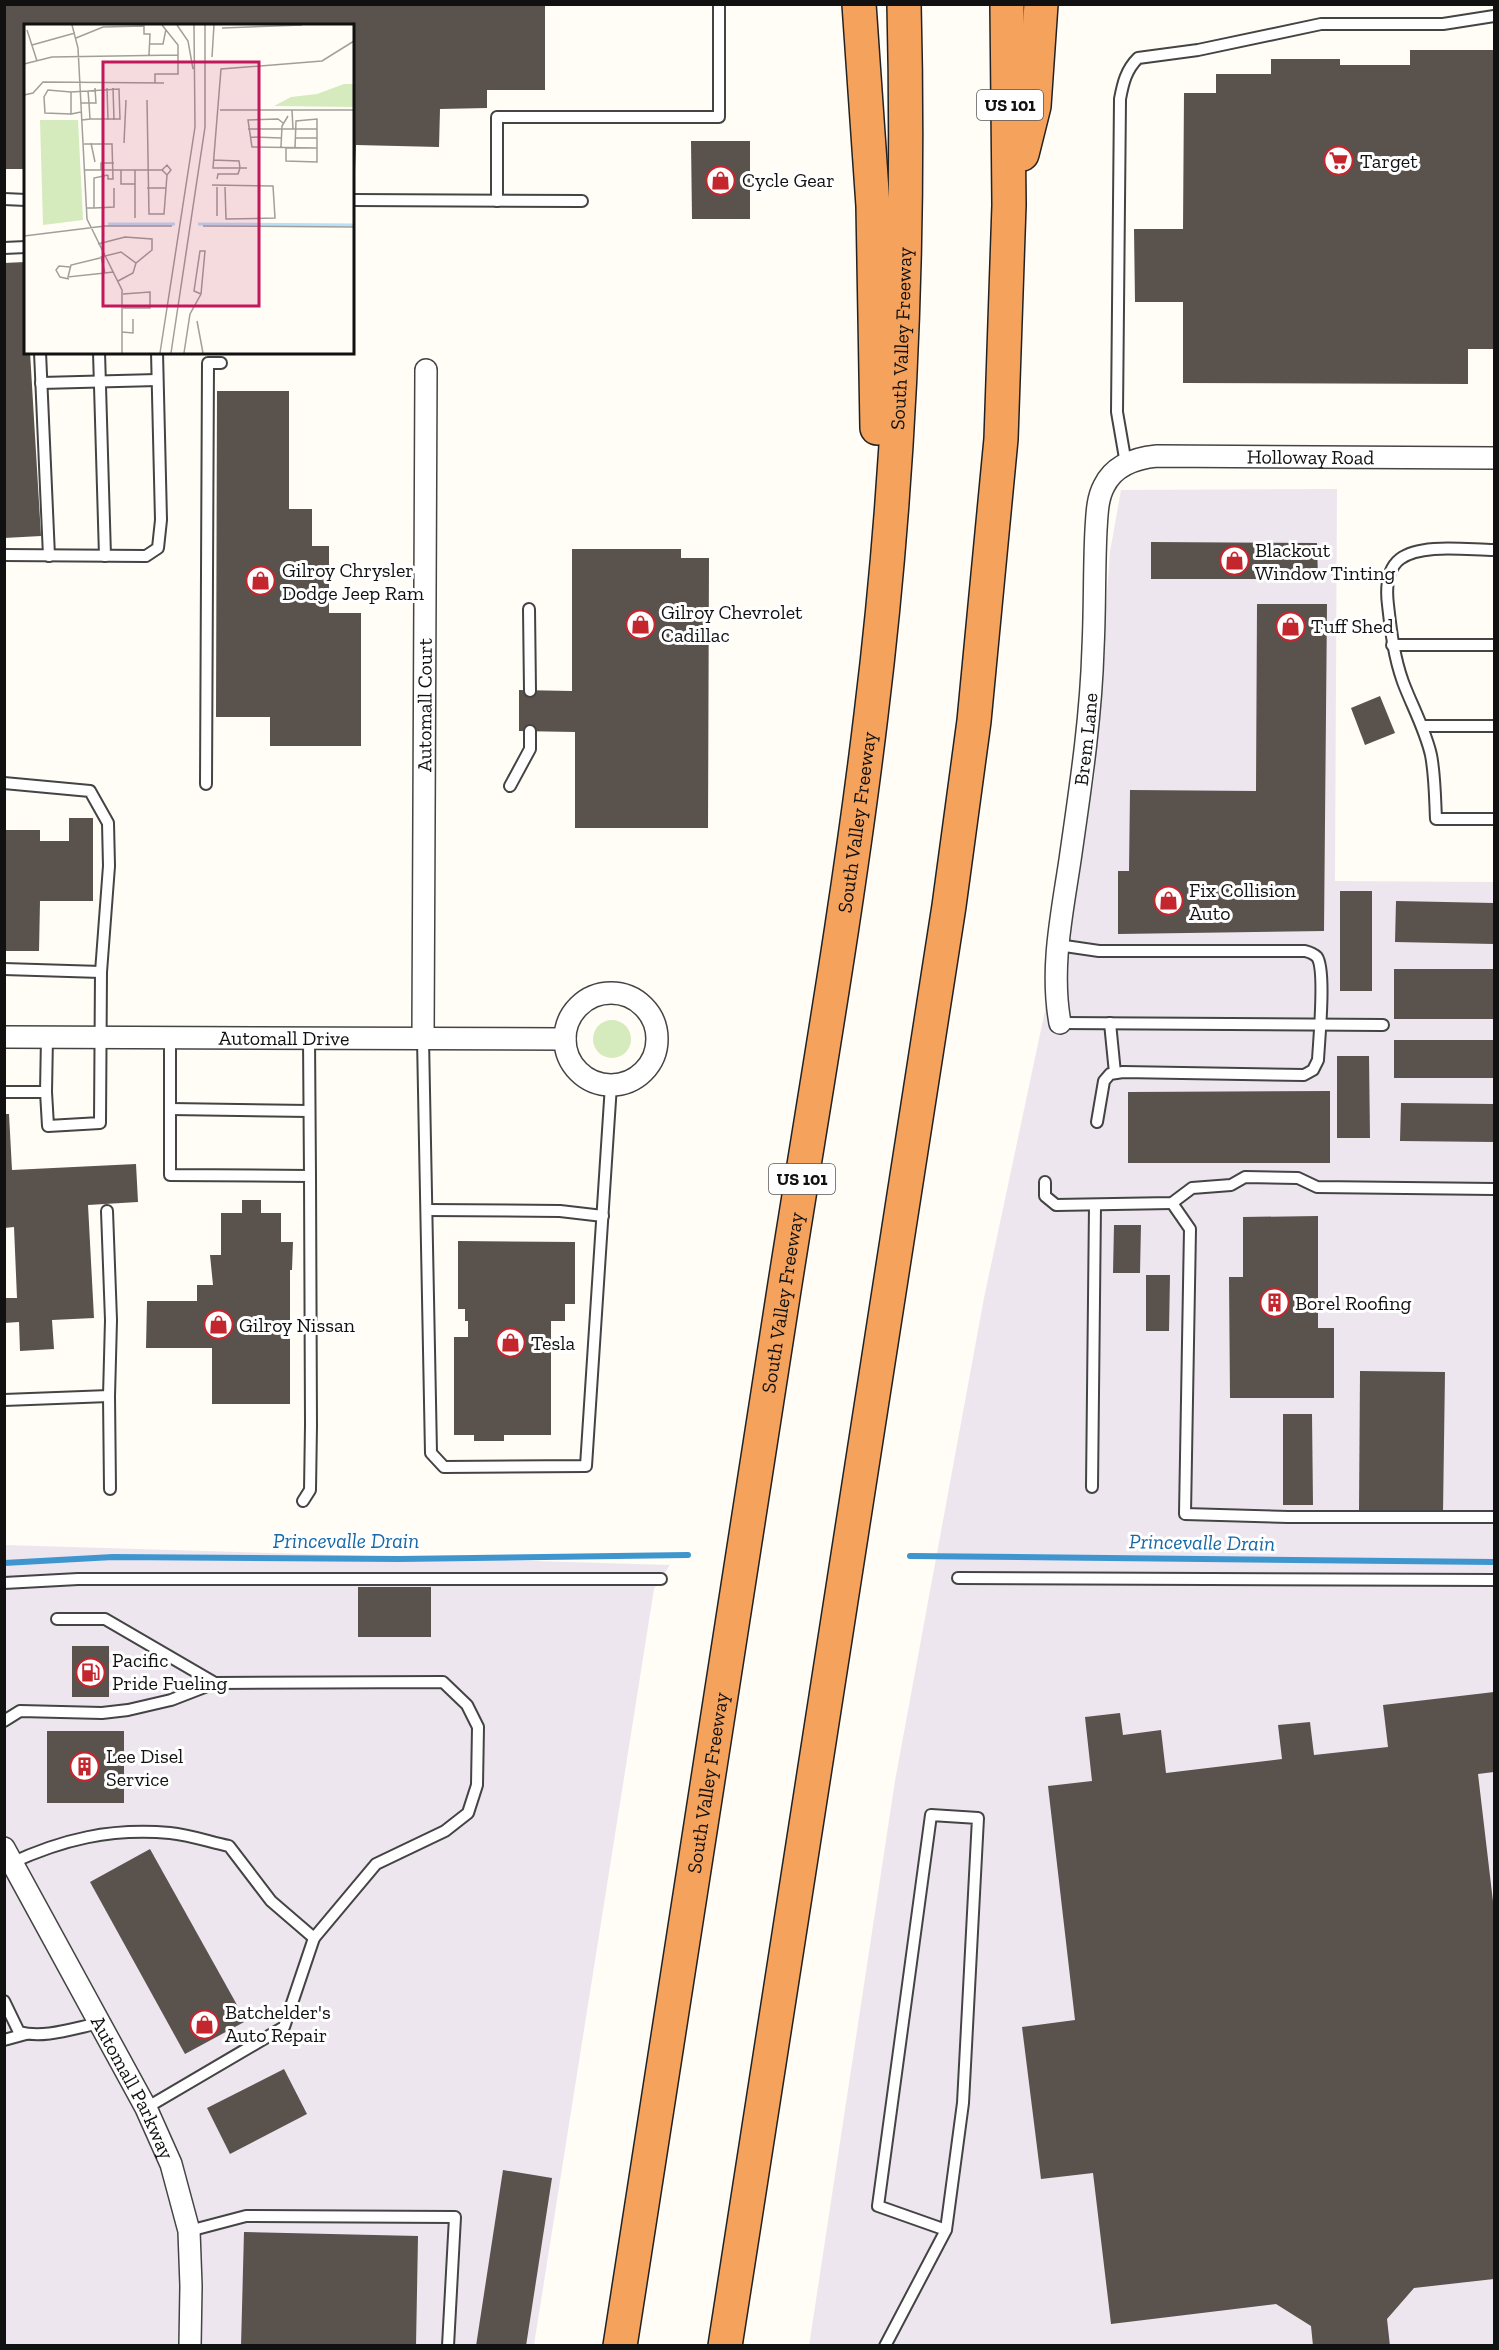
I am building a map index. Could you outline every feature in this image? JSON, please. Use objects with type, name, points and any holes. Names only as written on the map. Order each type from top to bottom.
[{"type":"highway","points":[[859,4],[873,207],[881,623]]},
{"type":"highway","name":"South Valley Freeway","points":[[620,2346],[852,855],[871,714],[897,438],[902,331],[906,158],[904,4]]},
{"type":"highway","name":"US 101","points":[[725,2346],[970,756],[985,629],[1001,439],[1010,205],[1008,4]]},
{"type":"highway","points":[[1010,205],[1034,106],[1041,4]]},
{"type":"street","name":"Automall Court","points":[[423,1039],[426,370]]},
{"type":"street","name":"Holloway Road","points":[[1126,464],[1142,458],[1157,456],[1494,458]]},
{"type":"street","name":"Brem Lane","points":[[1060,1023],[1056,1000],[1058,945],[1089,713],[1094,629],[1095,555],[1100,498],[1104,485],[1113,473],[1126,464]]},
{"type":"street","points":[[612,993],[630,997],[645,1008],[655,1023],[658,1037],[652,1061],[636,1078],[620,1085],[593,1082],[577,1071],[567,1052],[565,1040],[573,1013],[579,1006],[594,996],[612,993]]},
{"type":"street","name":"Automall Drive","points":[[4,1037],[565,1040]]},
{"type":"street","name":"Automall Parkway","points":[[7,1859],[146,2108],[171,2164],[189,2231],[190,2346]]},
{"type":"lane","points":[[497,201],[497,117],[719,117],[718,4]]},
{"type":"lane","points":[[1126,464],[1117,412],[1120,99],[1123,81],[1131,64],[1138,58],[1198,50],[1321,24],[1443,24],[1494,16]]},
{"type":"lane","points":[[4,200],[24,200]]},
{"type":"lane","points":[[354,200],[582,201]]},
{"type":"lane","points":[[4,248],[24,247]]},
{"type":"lane","points":[[40,354],[49,556]]},
{"type":"lane","points":[[99,354],[105,556]]},
{"type":"lane","points":[[4,555],[146,556],[158,548],[161,520],[157,354]]},
{"type":"lane","points":[[206,784],[208,363],[221,363]]},
{"type":"lane","points":[[41,383],[158,380]]},
{"type":"lane","points":[[1494,550],[1425,549],[1411,552],[1399,559],[1392,567],[1387,593],[1392,645],[1431,755],[1436,819],[1494,819]]},
{"type":"lane","points":[[529,609],[530,691]]},
{"type":"lane","points":[[1392,645],[1494,645]]},
{"type":"lane","points":[[1422,726],[1494,726]]},
{"type":"lane","points":[[510,786],[530,749],[530,731]]},
{"type":"lane","points":[[4,783],[90,791],[108,823],[109,866],[101,972],[100,1123],[48,1126],[47,1037]]},
{"type":"lane","points":[[1058,945],[1099,951],[1305,951],[1316,955],[1320,964],[1322,981],[1318,1060],[1313,1070],[1304,1075],[1110,1074],[1104,1081],[1097,1122]]},
{"type":"lane","points":[[4,969],[101,972]]},
{"type":"lane","points":[[1060,1023],[1383,1025]]},
{"type":"lane","points":[[1110,1023],[1115,1073]]},
{"type":"lane","points":[[171,1038],[170,1175],[310,1176]]},
{"type":"lane","points":[[303,1501],[310,1490],[311,1425],[309,1038]]},
{"type":"lane","points":[[423,1039],[431,1454],[444,1467],[586,1466],[611,1085]]},
{"type":"lane","points":[[4,1092],[46,1092]]},
{"type":"lane","points":[[171,1109],[309,1111]]},
{"type":"lane","points":[[1045,1182],[1045,1196],[1056,1204],[1172,1203],[1192,1188],[1231,1185],[1245,1177],[1298,1178],[1317,1187],[1494,1189]]},
{"type":"lane","points":[[1172,1203],[1190,1229],[1185,1514],[1288,1517],[1494,1516]]},
{"type":"lane","points":[[1092,1487],[1095,1204]]},
{"type":"lane","points":[[427,1210],[560,1210],[603,1216]]},
{"type":"lane","points":[[107,1211],[111,1320],[110,1489]]},
{"type":"lane","points":[[4,1400],[109,1396]]},
{"type":"lane","points":[[958,1578],[1494,1580]]},
{"type":"lane","points":[[4,1583],[78,1579],[661,1579]]},
{"type":"lane","points":[[57,1619],[105,1618],[215,1683]]},
{"type":"lane","points":[[4,1721],[20,1711],[102,1713],[128,1710],[171,1700],[215,1683],[443,1682],[467,1705],[478,1727],[477,1785],[468,1813],[445,1831],[376,1864],[314,1938],[285,2027],[146,2108]]},
{"type":"lane","points":[[885,2346],[946,2230],[963,2103],[978,1818],[931,1815],[878,2206],[946,2230]]},
{"type":"lane","points":[[7,1859],[99,1833],[171,1833],[229,1846],[271,1901],[314,1938]]},
{"type":"lane","points":[[4,2001],[19,2032],[26,2034]]},
{"type":"lane","points":[[4,2040],[26,2034],[44,2034],[100,2023]]},
{"type":"lane","points":[[189,2231],[246,2216],[455,2217],[448,2346]]},
{"type":"shaded area","points":[[1337,489],[1335,881],[1494,882],[1494,2345],[809,2346],[895,1781],[984,1298],[1094,780],[1110,552],[1121,490]]},
{"type":"shaded area","points":[[5,1545],[670,1565],[654,1589],[534,2345],[5,2346]]},
{"type":"green space","points":[[612,1020],[626,1025],[631,1039],[626,1053],[612,1058],[598,1053],[593,1039],[598,1025]]},
{"type":"building","points":[[4,4],[545,4],[545,90],[487,90],[487,108],[440,109],[439,147],[356,145],[355,171],[354,24],[24,24],[24,169],[4,169]]},
{"type":"building","name":"Target","points":[[1410,50],[1494,50],[1494,349],[1468,349],[1468,384],[1183,383],[1183,302],[1135,302],[1134,229],[1183,229],[1184,93],[1216,93],[1216,74],[1271,74],[1271,59],[1340,59],[1340,65],[1410,65]]},
{"type":"building","name":"Cycle Gear","points":[[691,141],[750,141],[750,219],[692,219]]},
{"type":"building","points":[[24,262],[24,354],[30,354],[41,536],[4,538],[4,263]]},
{"type":"building","points":[[217,391],[289,391],[289,509],[312,509],[312,546],[329,546],[329,613],[361,613],[361,746],[270,746],[270,717],[216,717]]},
{"type":"building","name":"Blackout Window Tinting","points":[[1151,542],[1317,543],[1318,579],[1151,579]]},
{"type":"building","name":"Gilroy Chevrolet Cadillac","points":[[572,549],[681,549],[681,558],[709,558],[708,828],[575,828],[575,732],[519,731],[519,690],[572,691]]},
{"type":"building","points":[[1257,604],[1327,604],[1324,931],[1118,934],[1118,871],[1129,871],[1130,790],[1256,791]]},
{"type":"building","points":[[1380,696],[1395,733],[1365,745],[1351,708]]},
{"type":"building","points":[[69,818],[93,818],[93,901],[40,901],[39,951],[4,951],[4,830],[40,830],[40,841],[69,841]]},
{"type":"building","points":[[1340,891],[1372,891],[1372,991],[1340,991]]},
{"type":"building","points":[[1396,901],[1494,903],[1494,944],[1395,942]]},
{"type":"building","points":[[1394,969],[1494,969],[1494,1019],[1394,1019]]},
{"type":"building","points":[[1394,1040],[1494,1040],[1494,1078],[1394,1078]]},
{"type":"building","points":[[1337,1056],[1369,1056],[1370,1138],[1337,1138]]},
{"type":"building","points":[[1330,1091],[1330,1163],[1128,1163],[1128,1092]]},
{"type":"building","points":[[1401,1103],[1494,1104],[1494,1142],[1400,1141]]},
{"type":"building","points":[[4,1114],[9,1114],[12,1170],[136,1164],[138,1202],[88,1205],[94,1318],[52,1320],[54,1349],[20,1351],[19,1322],[4,1323],[4,1298],[17,1298],[14,1227],[4,1228]]},
{"type":"building","name":"Gilroy Nissan","points":[[242,1200],[261,1200],[261,1213],[281,1213],[281,1242],[293,1242],[292,1270],[290,1270],[290,1404],[212,1404],[212,1348],[146,1348],[147,1301],[197,1301],[197,1285],[213,1285],[210,1255],[221,1255],[221,1213],[242,1213]]},
{"type":"building","name":"Borel Roofing","points":[[1318,1216],[1318,1328],[1334,1328],[1334,1398],[1230,1398],[1229,1277],[1243,1277],[1243,1217]]},
{"type":"building","points":[[1114,1225],[1141,1225],[1140,1273],[1113,1273]]},
{"type":"building","points":[[458,1241],[575,1242],[575,1304],[565,1304],[565,1321],[551,1321],[551,1435],[504,1435],[504,1441],[474,1441],[474,1435],[454,1435],[454,1337],[468,1337],[465,1309],[458,1309]]},
{"type":"building","points":[[1146,1275],[1170,1275],[1169,1331],[1146,1331]]},
{"type":"building","points":[[1360,1371],[1445,1372],[1443,1512],[1359,1511]]},
{"type":"building","points":[[1283,1414],[1312,1414],[1313,1505],[1283,1505]]},
{"type":"building","points":[[358,1587],[431,1587],[431,1637],[358,1637]]},
{"type":"building","name":"Pacific Pride Fueling","points":[[72,1646],[109,1646],[109,1697],[72,1697]]},
{"type":"building","points":[[1494,1692],[1494,1772],[1478,1774],[1494,1910],[1494,2279],[1414,2288],[1387,2319],[1390,2346],[1313,2346],[1311,2326],[1276,2304],[1111,2324],[1093,2173],[1041,2179],[1022,2027],[1075,2020],[1048,1786],[1092,1781],[1085,1717],[1120,1713],[1123,1735],[1161,1730],[1166,1773],[1282,1759],[1278,1725],[1310,1722],[1314,1755],[1388,1747],[1383,1705]]},
{"type":"building","name":"Lee Disel Service","points":[[47,1731],[124,1731],[124,1803],[47,1803]]},
{"type":"building","points":[[150,1849],[246,2021],[185,2054],[90,1882]]},
{"type":"building","points":[[284,2069],[307,2114],[230,2154],[207,2108]]},
{"type":"building","points":[[503,2170],[552,2178],[526,2346],[476,2346]]},
{"type":"building","points":[[244,2232],[418,2236],[416,2346],[241,2346]]},
{"type":"waterway","name":"Princevalle Drain","points":[[4,1563],[113,1557],[399,1559],[688,1555]]},
{"type":"waterway","name":"Princevalle Drain","points":[[910,1556],[1494,1562]]},
{"type":"place","name":"Target","points":[[1339,161]]},
{"type":"place","name":"Cycle Gear","points":[[721,180]]},
{"type":"place","name":"Blackout Window Tinting","points":[[1234,561]]},
{"type":"place","name":"Gilroy Chrysler Dodge Jeep Ram","points":[[261,581]]},
{"type":"place","name":"Gilroy Chevrolet Cadillac","points":[[640,624]]},
{"type":"place","name":"Tuff Shed","points":[[1290,626]]},
{"type":"place","name":"Fix Collision Auto","points":[[1168,901]]},
{"type":"place","name":"Borel Roofing","points":[[1274,1303]]},
{"type":"place","name":"Gilroy Nissan","points":[[218,1325]]},
{"type":"place","name":"Tesla","points":[[510,1343]]},
{"type":"place","name":"Pacific Pride Fueling","points":[[91,1672]]},
{"type":"place","name":"Lee Disel Service","points":[[85,1767]]},
{"type":"place","name":"Batchelder's Auto Repair","points":[[204,2024]]}]
